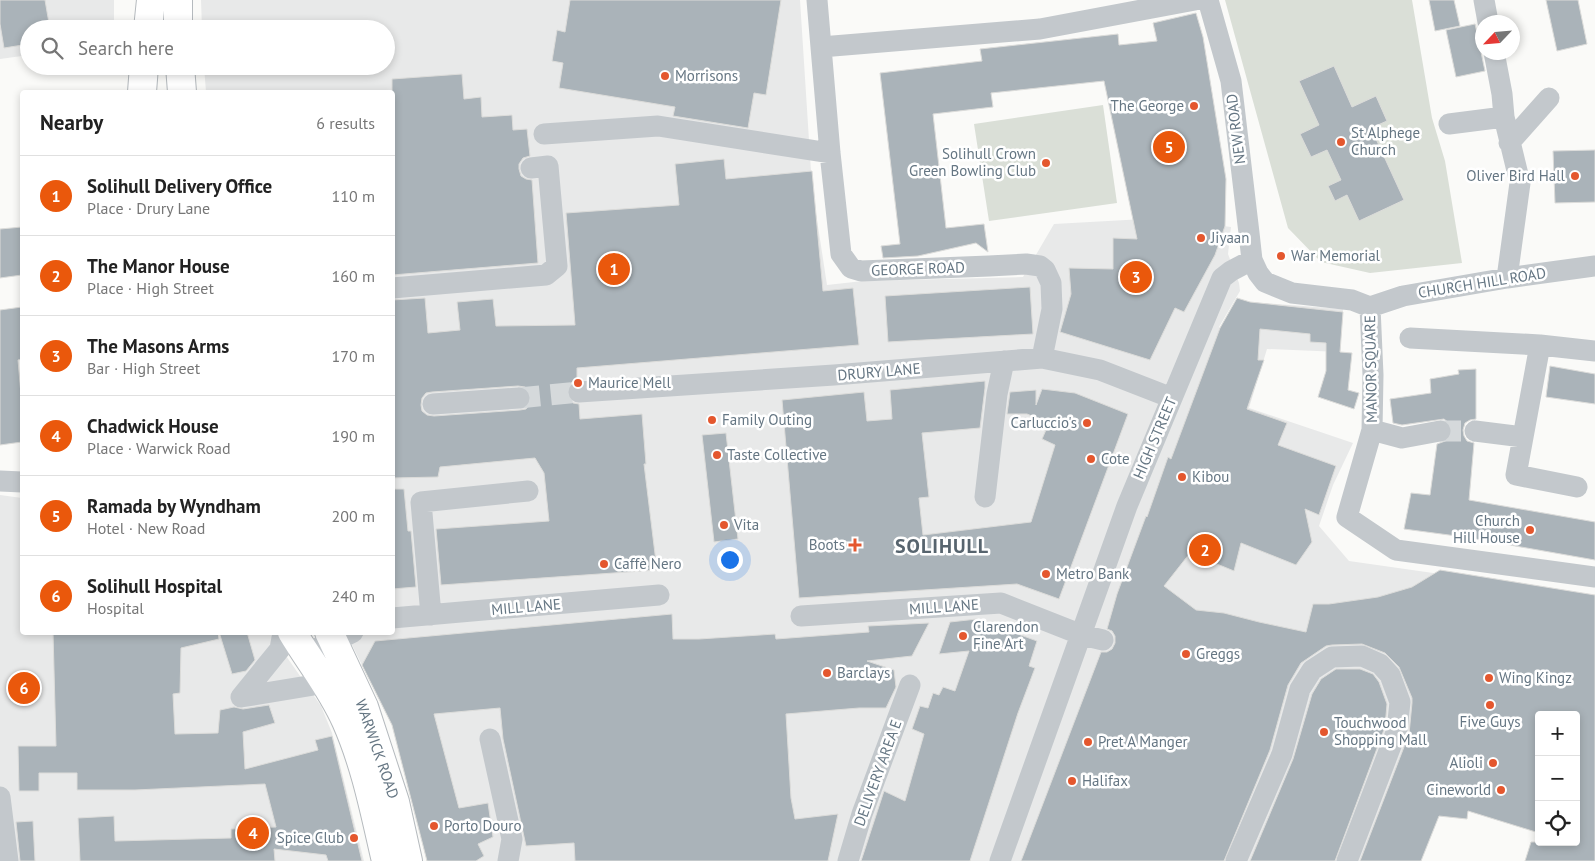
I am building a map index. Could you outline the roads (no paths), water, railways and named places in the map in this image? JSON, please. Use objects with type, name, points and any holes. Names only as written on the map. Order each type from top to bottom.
[{"type":"main road","points":[[149,20],[151,0]]},
{"type":"main road","points":[[178,0],[178,20]]},
{"type":"main road","points":[[142,90],[143,75]]},
{"type":"main road","points":[[181,75],[182,90]]},
{"type":"main road","name":"WARWICK ROAD","points":[[338,636],[364,706],[395,802],[408,861]]},
{"type":"main road","name":"WARWICK ROAD","points":[[299,643],[326,683],[346,721],[364,769],[386,861]]},
{"type":"street","name":"GEORGE ROAD","points":[[817,0],[841,254],[851,268],[861,271],[1026,264],[1040,266],[1046,270],[1052,283],[1052,309],[1042,358]]},
{"type":"street","points":[[821,47],[1040,30],[1095,9],[1195,0]]},
{"type":"street","name":"NEW ROAD","points":[[1208,0],[1231,81],[1252,260]]},
{"type":"street","points":[[1484,0],[1487,15]]},
{"type":"street","points":[[1496,60],[1504,118],[1520,183],[1507,278]]},
{"type":"street","points":[[1509,143],[1549,98]]},
{"type":"street","points":[[1449,124],[1504,118]]},
{"type":"street","points":[[395,288],[546,275],[557,266],[539,167],[544,129],[658,126],[830,153]]},
{"type":"street","points":[[1252,260],[1265,282],[1292,293],[1352,300],[1370,306]]},
{"type":"street","name":"HIGH STREET","points":[[1000,861],[1127,506],[1222,278],[1252,260]]},
{"type":"street","name":"CHURCH HILL ROAD","points":[[1370,306],[1403,296],[1507,278],[1595,266]]},
{"type":"street","name":"MANOR SQUARE","points":[[1370,306],[1373,375],[1372,430],[1348,518],[1396,550],[1595,577]]},
{"type":"street","points":[[1410,338],[1540,345],[1595,351]]},
{"type":"street","points":[[1540,345],[1516,475],[1577,487]]},
{"type":"street","name":"DRURY LANE","points":[[579,392],[834,375],[1042,358],[1100,370],[1172,398]]},
{"type":"street","points":[[985,497],[997,394],[1004,361]]},
{"type":"street","points":[[433,404],[519,398]]},
{"type":"street","points":[[1372,430],[1402,438],[1440,431]]},
{"type":"street","points":[[1475,431],[1523,437]]},
{"type":"street","points":[[0,481],[20,482]]},
{"type":"street","points":[[431,615],[421,502],[528,491]]},
{"type":"street","name":"MILL LANE","points":[[395,618],[659,595]]},
{"type":"street","name":"MILL LANE","points":[[801,616],[1000,603],[1082,635]]},
{"type":"street","points":[[282,635],[280,649],[241,697],[326,683]]},
{"type":"street","points":[[1082,635],[1103,640]]},
{"type":"street","name":"WARWICK ROAD","points":[[299,643],[338,636]]},
{"type":"street","points":[[1236,861],[1282,754],[1300,689],[1312,670],[1332,657],[1362,656],[1380,664],[1390,675],[1400,702],[1400,711],[1397,730],[1347,861]]},
{"type":"street","name":"DELIVERY AREA E","points":[[848,861],[862,814],[910,685]]},
{"type":"street","points":[[490,739],[512,838],[508,861]]},
{"type":"street","points":[[0,792],[8,861]]},
{"type":"tunnel","points":[[519,398],[579,392]]},
{"type":"tunnel","points":[[1440,431],[1475,431]]},
{"type":"place","name":"Morrisons","points":[[665,76]]},
{"type":"place","name":"The George","points":[[1194,106]]},
{"type":"place","name":"St Alphege Church","points":[[1341,142]]},
{"type":"place","name":"Ramada by Wyndham","points":[[1169,147]]},
{"type":"place","name":"Solihull Crown Green Bowling Club","points":[[1046,163]]},
{"type":"place","name":"Oliver Bird Hall","points":[[1575,176]]},
{"type":"place","name":"Jiyaan","points":[[1201,238]]},
{"type":"place","name":"War Memorial","points":[[1281,256]]},
{"type":"place","name":"Solihull Delivery Office","points":[[614,269]]},
{"type":"place","name":"The Masons Arms","points":[[1136,277]]},
{"type":"place","name":"Maurice Mell","points":[[578,383]]},
{"type":"place","name":"Family Outing","points":[[712,420]]},
{"type":"place","name":"Carluccio's","points":[[1087,423]]},
{"type":"place","name":"Taste Collective","points":[[717,455]]},
{"type":"place","name":"Cote","points":[[1091,459]]},
{"type":"place","name":"Kibou","points":[[1182,477]]},
{"type":"place","name":"Vita","points":[[724,525]]},
{"type":"place","name":"Church Hill House","points":[[1530,530]]},
{"type":"place","name":"Boots","points":[[855,545]]},
{"type":"place","name":"The Manor House","points":[[1205,550]]},
{"type":"place","name":"Caffè Nero","points":[[604,564]]},
{"type":"place","name":"Metro Bank","points":[[1046,574]]},
{"type":"place","name":"Clarendon Fine Art","points":[[963,636]]},
{"type":"place","name":"Greggs","points":[[1186,654]]},
{"type":"place","name":"Barclays","points":[[827,673]]},
{"type":"place","name":"Wing Kingz","points":[[1489,678]]},
{"type":"place","name":"Solihull Hospital","points":[[24,688]]},
{"type":"place","name":"Five Guys","points":[[1490,705]]},
{"type":"place","name":"Touchwood Shopping Mall","points":[[1324,732]]},
{"type":"place","name":"Pret A Manger","points":[[1088,742]]},
{"type":"place","name":"Alioli","points":[[1493,763]]},
{"type":"place","name":"Halifax","points":[[1072,781]]},
{"type":"place","name":"Cineworld","points":[[1501,790]]},
{"type":"place","name":"Porto Douro","points":[[434,826]]},
{"type":"place","name":"Chadwick House","points":[[253,833]]},
{"type":"place","name":"Spice Club","points":[[354,838]]},
{"type":"district","name":"SOLIHULL","points":[[942,546]]}]
